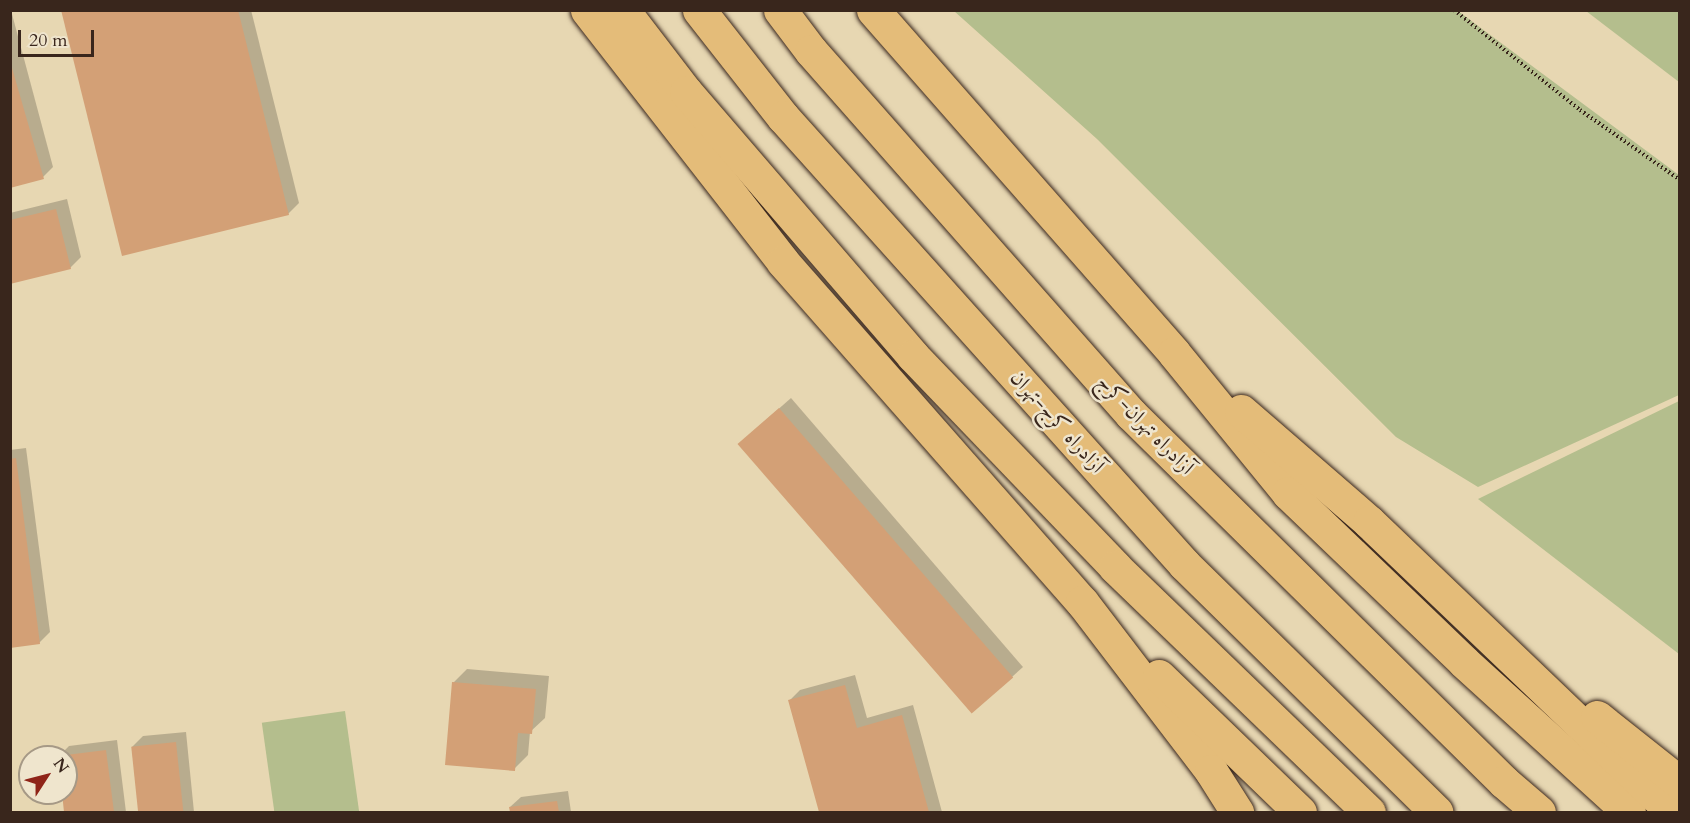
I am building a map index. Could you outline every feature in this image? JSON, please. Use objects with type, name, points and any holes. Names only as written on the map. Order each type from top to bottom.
[{"type":"highway","points":[[587,10],[783,262],[1082,602],[1211,771],[1237,813]]},
{"type":"highway","points":[[623,10],[686,92],[921,364],[1115,567],[1369,813]]},
{"type":"highway","name":"آزادراه کرج-تهران","points":[[699,10],[783,117],[1185,564],[1437,813]]},
{"type":"highway","name":"آزادراه تهران-کرج","points":[[780,10],[811,51],[1131,414],[1504,782],[1539,813]]},
{"type":"highway","points":[[873,10],[1174,353],[1288,494],[1464,662],[1629,813]]},
{"type":"highway","points":[[1174,353],[1369,522],[1434,587],[1672,813]]},
{"type":"highway","points":[[1434,587],[1680,783]]},
{"type":"highway","points":[[1082,602],[1300,813]]},
{"type":"path","points":[[1454,10],[1580,110],[1680,180]]},
{"type":"green space","points":[[954,11],[1458,11],[1679,175],[1679,395],[1478,487],[1396,437],[1097,139]]},
{"type":"green space","points":[[1586,11],[1679,11],[1679,82]]},
{"type":"green space","points":[[1679,401],[1679,654],[1478,499]]},
{"type":"green space","points":[[345,711],[359,812],[274,812],[262,723]]},
{"type":"building","points":[[61,10],[238,10],[289,215],[122,256]]},
{"type":"building","points":[[10,61],[44,179],[10,188]]},
{"type":"building","points":[[56,209],[71,269],[10,284],[10,220]]},
{"type":"building","points":[[779,408],[1013,677],[972,714],[737,444]]},
{"type":"building","points":[[16,458],[40,644],[10,648],[10,459]]},
{"type":"building","points":[[452,682],[536,689],[532,734],[518,733],[515,771],[445,765]]},
{"type":"building","points":[[845,685],[857,728],[902,715],[929,812],[819,812],[788,700]]},
{"type":"building","points":[[176,742],[183,812],[138,812],[131,747]]},
{"type":"building","points":[[106,750],[114,812],[64,812],[63,805],[78,805],[78,754]]},
{"type":"building","points":[[557,801],[559,812],[510,812],[509,807]]}]
